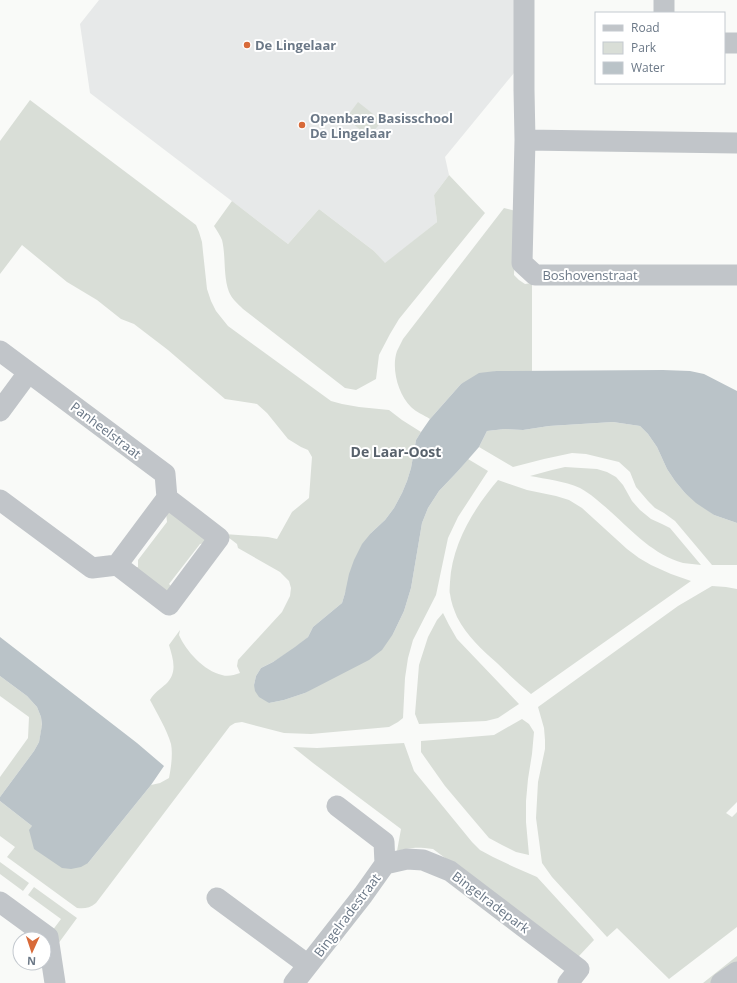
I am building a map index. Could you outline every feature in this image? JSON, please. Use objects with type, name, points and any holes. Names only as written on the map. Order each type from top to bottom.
[{"type":"street","name":"Boshovenstraat","points":[[524,0],[525,140],[522,263],[534,275],[737,275]]},
{"type":"street","points":[[664,0],[664,12]]},
{"type":"street","points":[[725,43],[737,44]]},
{"type":"street","points":[[525,140],[737,142]]},
{"type":"street","name":"Panheelstraat","points":[[0,351],[165,474],[167,498]]},
{"type":"street","points":[[0,411],[28,373]]},
{"type":"street","points":[[0,500],[92,568],[117,565],[169,605],[219,538],[167,498],[117,565]]},
{"type":"street","points":[[337,806],[384,842],[385,864]]},
{"type":"street","name":"Bingelradepark","points":[[385,864],[407,859],[423,860],[450,871],[579,969],[568,983]]},
{"type":"street","name":"Bingelradestraat","points":[[294,983],[363,895],[385,864]]},
{"type":"street","name":"Bingelradestraat","points":[[217,898],[308,965]]},
{"type":"street","points":[[0,902],[48,938],[55,983]]},
{"type":"street","points":[[721,983],[737,972]]},
{"type":"shaded area","name":"Openbare Basisschool De Lingelaar","points":[[99,0],[514,0],[514,73],[445,157],[449,175],[434,195],[437,222],[385,264],[374,251],[319,209],[288,244],[90,93],[80,24]]},
{"type":"green space","points":[[30,100],[196,225],[202,242],[207,289],[216,311],[228,326],[331,401],[359,407],[389,410],[421,432],[416,440],[411,468],[402,493],[394,508],[385,520],[371,533],[342,603],[313,627],[308,637],[295,648],[261,668],[256,676],[254,685],[269,703],[305,693],[393,634],[404,611],[411,588],[422,523],[428,508],[439,491],[468,459],[488,471],[458,517],[448,538],[436,595],[413,640],[408,658],[405,678],[403,718],[389,727],[311,734],[284,733],[242,722],[235,723],[230,726],[96,903],[89,907],[82,908],[77,908],[7,857],[15,847],[0,836],[0,801],[32,826],[88,863],[151,785],[160,783],[169,778],[172,748],[164,727],[150,700],[155,693],[166,684],[172,675],[174,665],[169,645],[180,630],[179,635],[182,641],[196,660],[202,665],[215,673],[224,676],[231,676],[240,673],[237,666],[238,660],[282,612],[290,596],[291,588],[289,581],[280,572],[238,548],[237,544],[224,534],[277,539],[292,512],[309,498],[312,457],[308,450],[288,439],[267,413],[257,404],[225,399],[168,350],[134,324],[121,319],[97,300],[67,282],[22,245],[0,274],[0,141]]},
{"type":"green space","points":[[358,102],[382,121],[369,137],[346,118]]},
{"type":"green space","points":[[449,175],[485,213],[399,319],[379,355],[376,379],[356,390],[345,388],[243,309],[230,295],[227,286],[222,240],[214,226],[232,201],[288,244],[319,209],[374,251],[385,263],[437,222],[434,195]]},
{"type":"green space","points":[[504,208],[516,211],[514,275],[525,284],[532,283],[532,372],[496,371],[461,384],[430,419],[413,409],[402,395],[395,373],[395,358],[397,351],[403,339]]},
{"type":"green space","points":[[613,422],[640,426],[657,447],[667,469],[685,493],[714,515],[737,523],[737,565],[712,565],[675,521],[655,508],[648,501],[636,487],[630,472],[619,462],[586,454],[572,453],[513,467],[479,447],[487,431],[505,429],[523,430],[549,426]]},
{"type":"green space","points":[[565,467],[597,469],[616,477],[640,510],[651,519],[670,528],[701,565],[683,563],[653,549],[596,499],[580,488],[561,482],[530,476]]},
{"type":"green space","points":[[498,480],[527,490],[569,500],[582,508],[639,558],[671,574],[691,581],[531,694],[486,653],[470,636],[457,617],[450,593],[452,568],[460,540],[481,502]]},
{"type":"green space","points":[[173,512],[206,536],[207,543],[200,544],[169,584],[172,587],[169,592],[130,569],[138,567],[138,560],[167,522],[166,513]]},
{"type":"green space","points":[[712,586],[737,589],[737,802],[726,813],[732,817],[737,812],[737,927],[669,979],[617,928],[607,937],[552,877],[542,863],[536,818],[538,782],[545,749],[545,740],[544,728],[538,707],[678,606]]},
{"type":"green space","points":[[443,613],[457,639],[519,704],[498,718],[486,721],[419,724],[415,714],[419,665],[428,637],[437,620]]},
{"type":"green space","points":[[0,676],[27,696],[37,707],[41,717],[42,726],[39,742],[34,751],[0,797],[0,777],[28,738],[29,717],[0,696]]},
{"type":"green space","points":[[522,719],[529,724],[534,732],[526,801],[529,855],[516,852],[489,838],[445,786],[421,752],[421,741],[494,735]]},
{"type":"green space","points":[[404,743],[414,771],[472,842],[480,850],[493,857],[537,877],[591,936],[594,940],[579,956],[433,849],[415,848],[397,851],[401,829],[293,747],[317,748]]},
{"type":"green space","points":[[0,862],[29,883],[23,891],[0,874]]},
{"type":"green space","points":[[34,887],[77,918],[55,948],[52,931],[61,919],[28,895]]},
{"type":"green space","points":[[737,956],[737,965],[713,983],[703,983]]},
{"type":"water","points":[[496,371],[690,371],[704,374],[737,391],[737,523],[714,515],[696,503],[685,493],[667,469],[657,447],[640,426],[613,422],[549,426],[523,430],[505,429],[487,431],[479,447],[439,491],[428,508],[422,523],[411,588],[404,611],[393,634],[382,650],[369,660],[305,693],[269,703],[259,697],[255,691],[254,685],[256,676],[261,668],[273,662],[308,637],[313,627],[342,603],[349,574],[362,544],[385,520],[394,508],[402,493],[411,468],[416,440],[430,419],[461,384],[479,373]]},
{"type":"water","points":[[0,637],[137,743],[164,766],[151,785],[88,863],[81,867],[71,869],[62,868],[34,849],[29,830],[32,826],[0,801],[0,797],[39,742],[42,725],[37,707],[27,696],[0,676]]},
{"type":"place","name":"De Lingelaar","points":[[247,45]]},
{"type":"place","name":"Openbare Basisschool De Lingelaar","points":[[302,125]]},
{"type":"district","name":"De Laar-Oost","points":[[396,452]]}]
